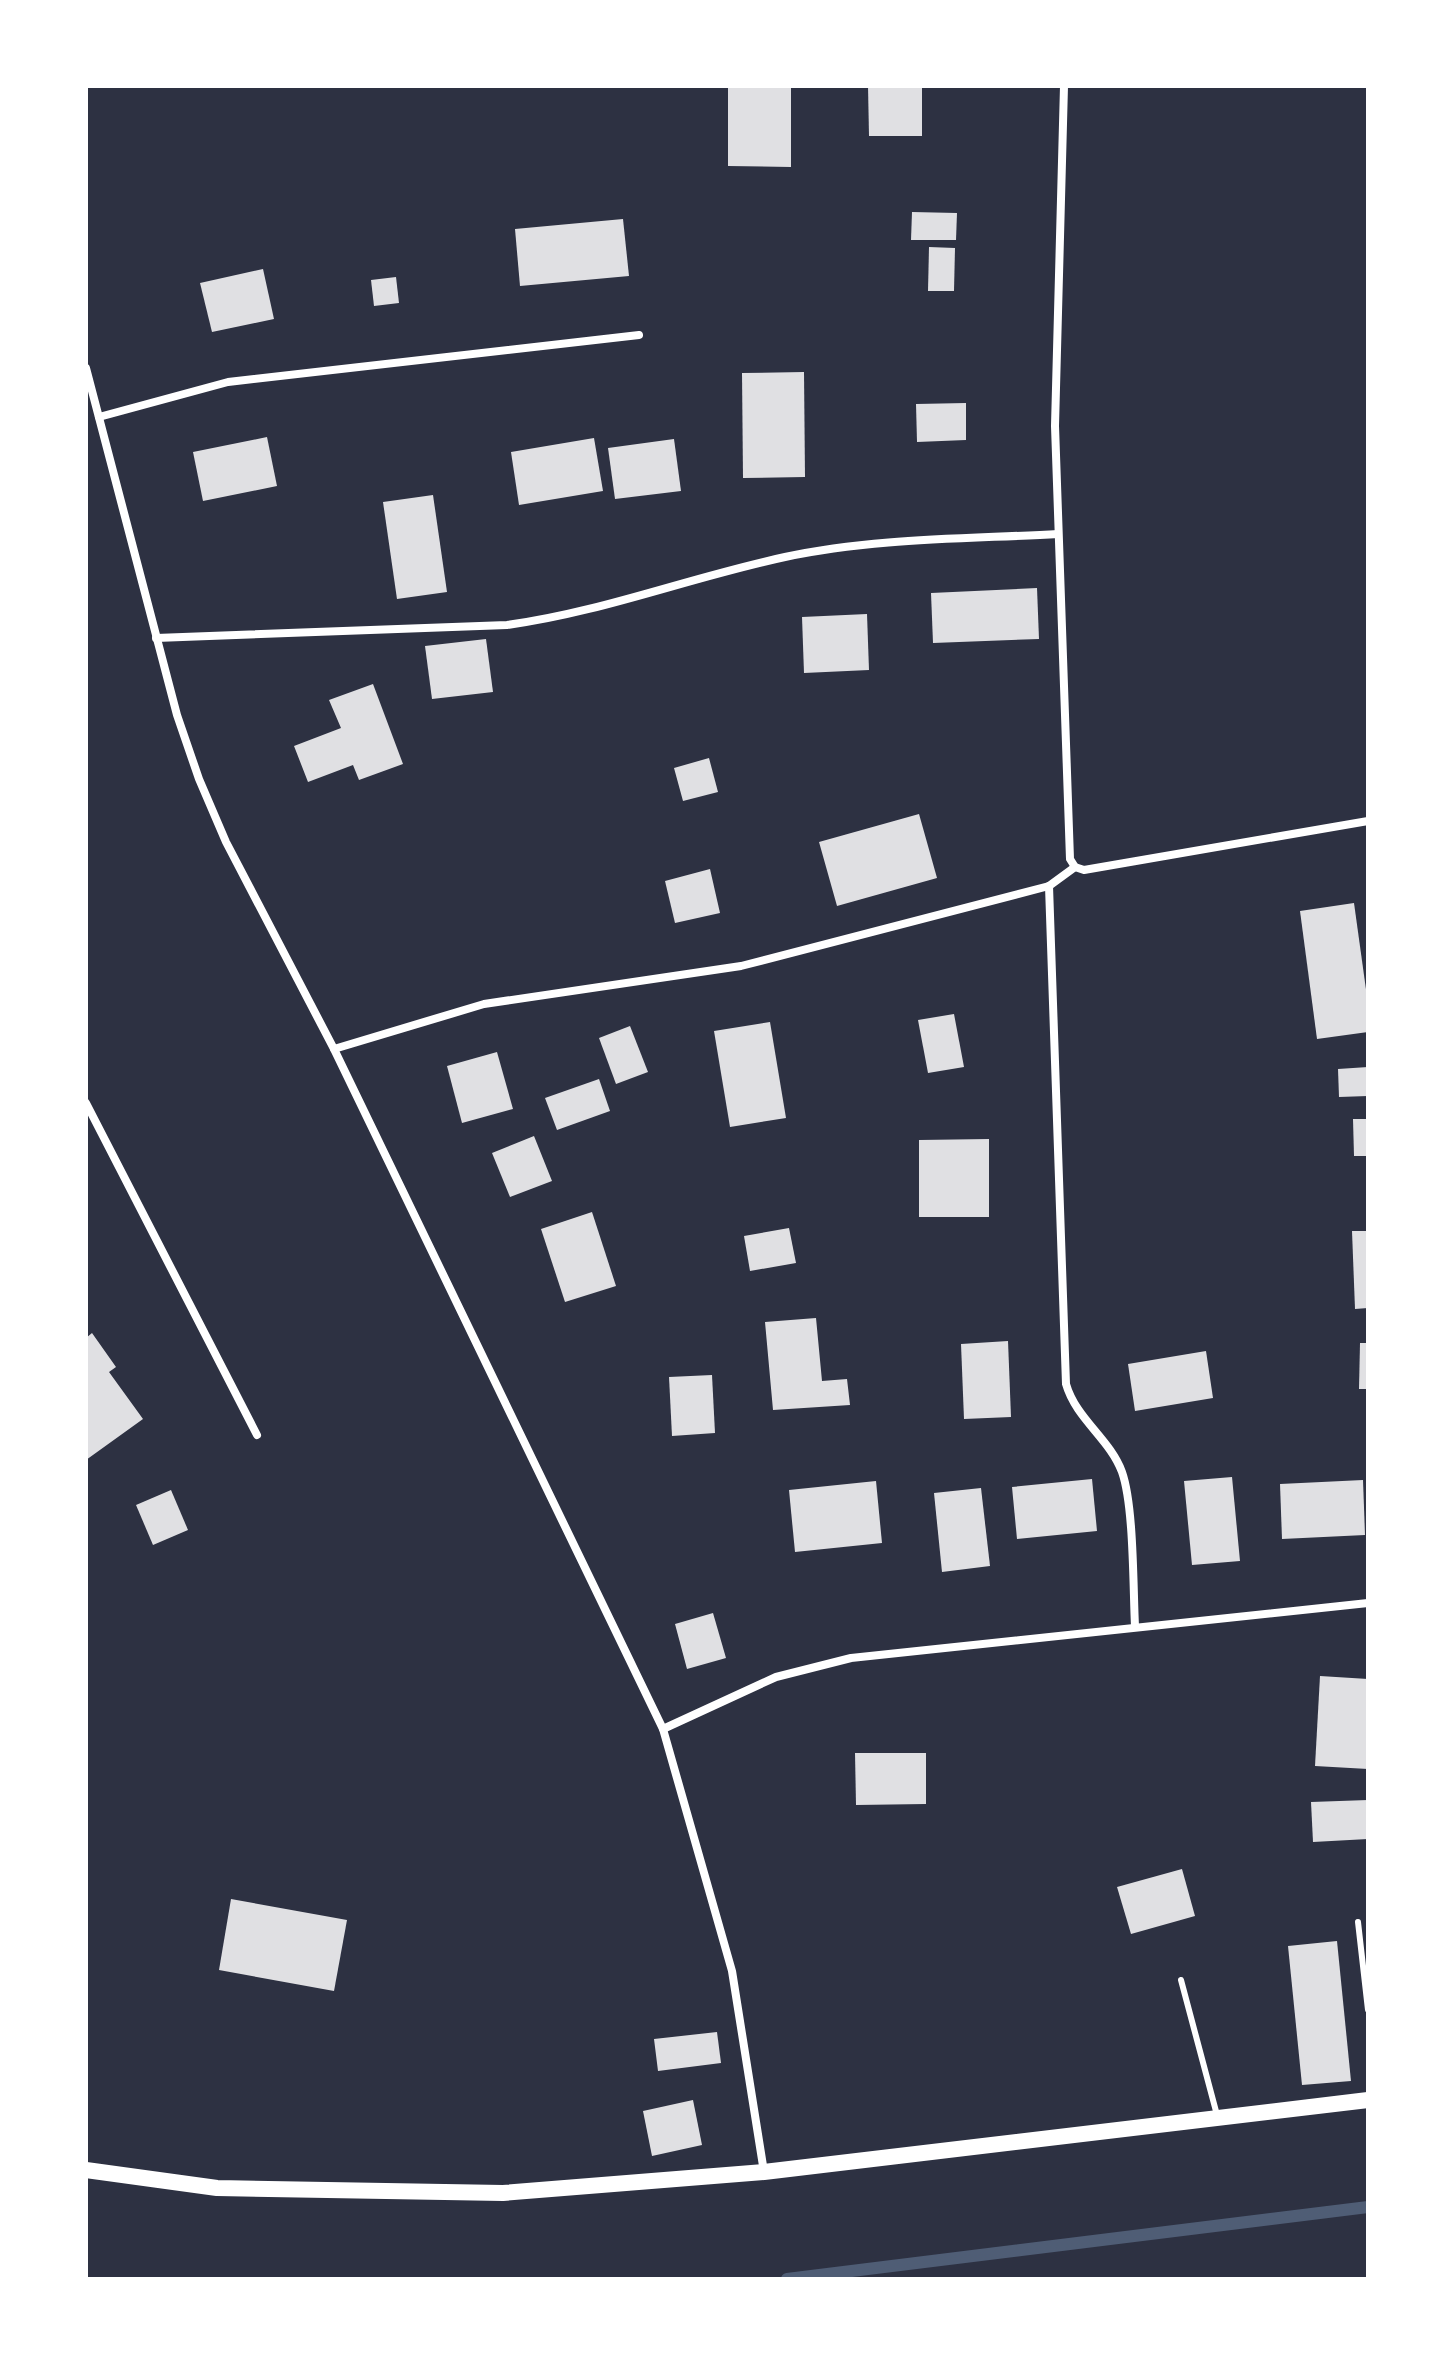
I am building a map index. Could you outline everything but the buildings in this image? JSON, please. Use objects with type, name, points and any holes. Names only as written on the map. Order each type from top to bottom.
[{"type":"main road","points":[[86,2170],[217,2188],[503,2193],[764,2172],[1368,2100]]},
{"type":"street","points":[[1064,86],[1056,394],[1070,859],[1075,867],[1084,870],[1368,821]]},
{"type":"street","points":[[99,417],[228,382],[639,335]]},
{"type":"street","points":[[86,368],[177,715],[221,829],[334,1049],[663,1729],[732,1971],[764,2172]]},
{"type":"street","points":[[156,638],[507,625],[562,618],[738,568],[824,549],[1058,534]]},
{"type":"street","points":[[334,1049],[484,1004],[741,966],[1049,886],[1075,867]]},
{"type":"street","points":[[1049,886],[1066,1384],[1071,1402],[1121,1470],[1126,1492],[1135,1626]]},
{"type":"street","points":[[86,1103],[257,1435]]},
{"type":"street","points":[[663,1729],[736,1692],[810,1666],[1135,1626],[1368,1603]]},
{"type":"lane","points":[[1358,1922],[1368,2010]]},
{"type":"lane","points":[[1181,1980],[1218,2118]]},
{"type":"waterway","points":[[787,2279],[1368,2207]]}]
